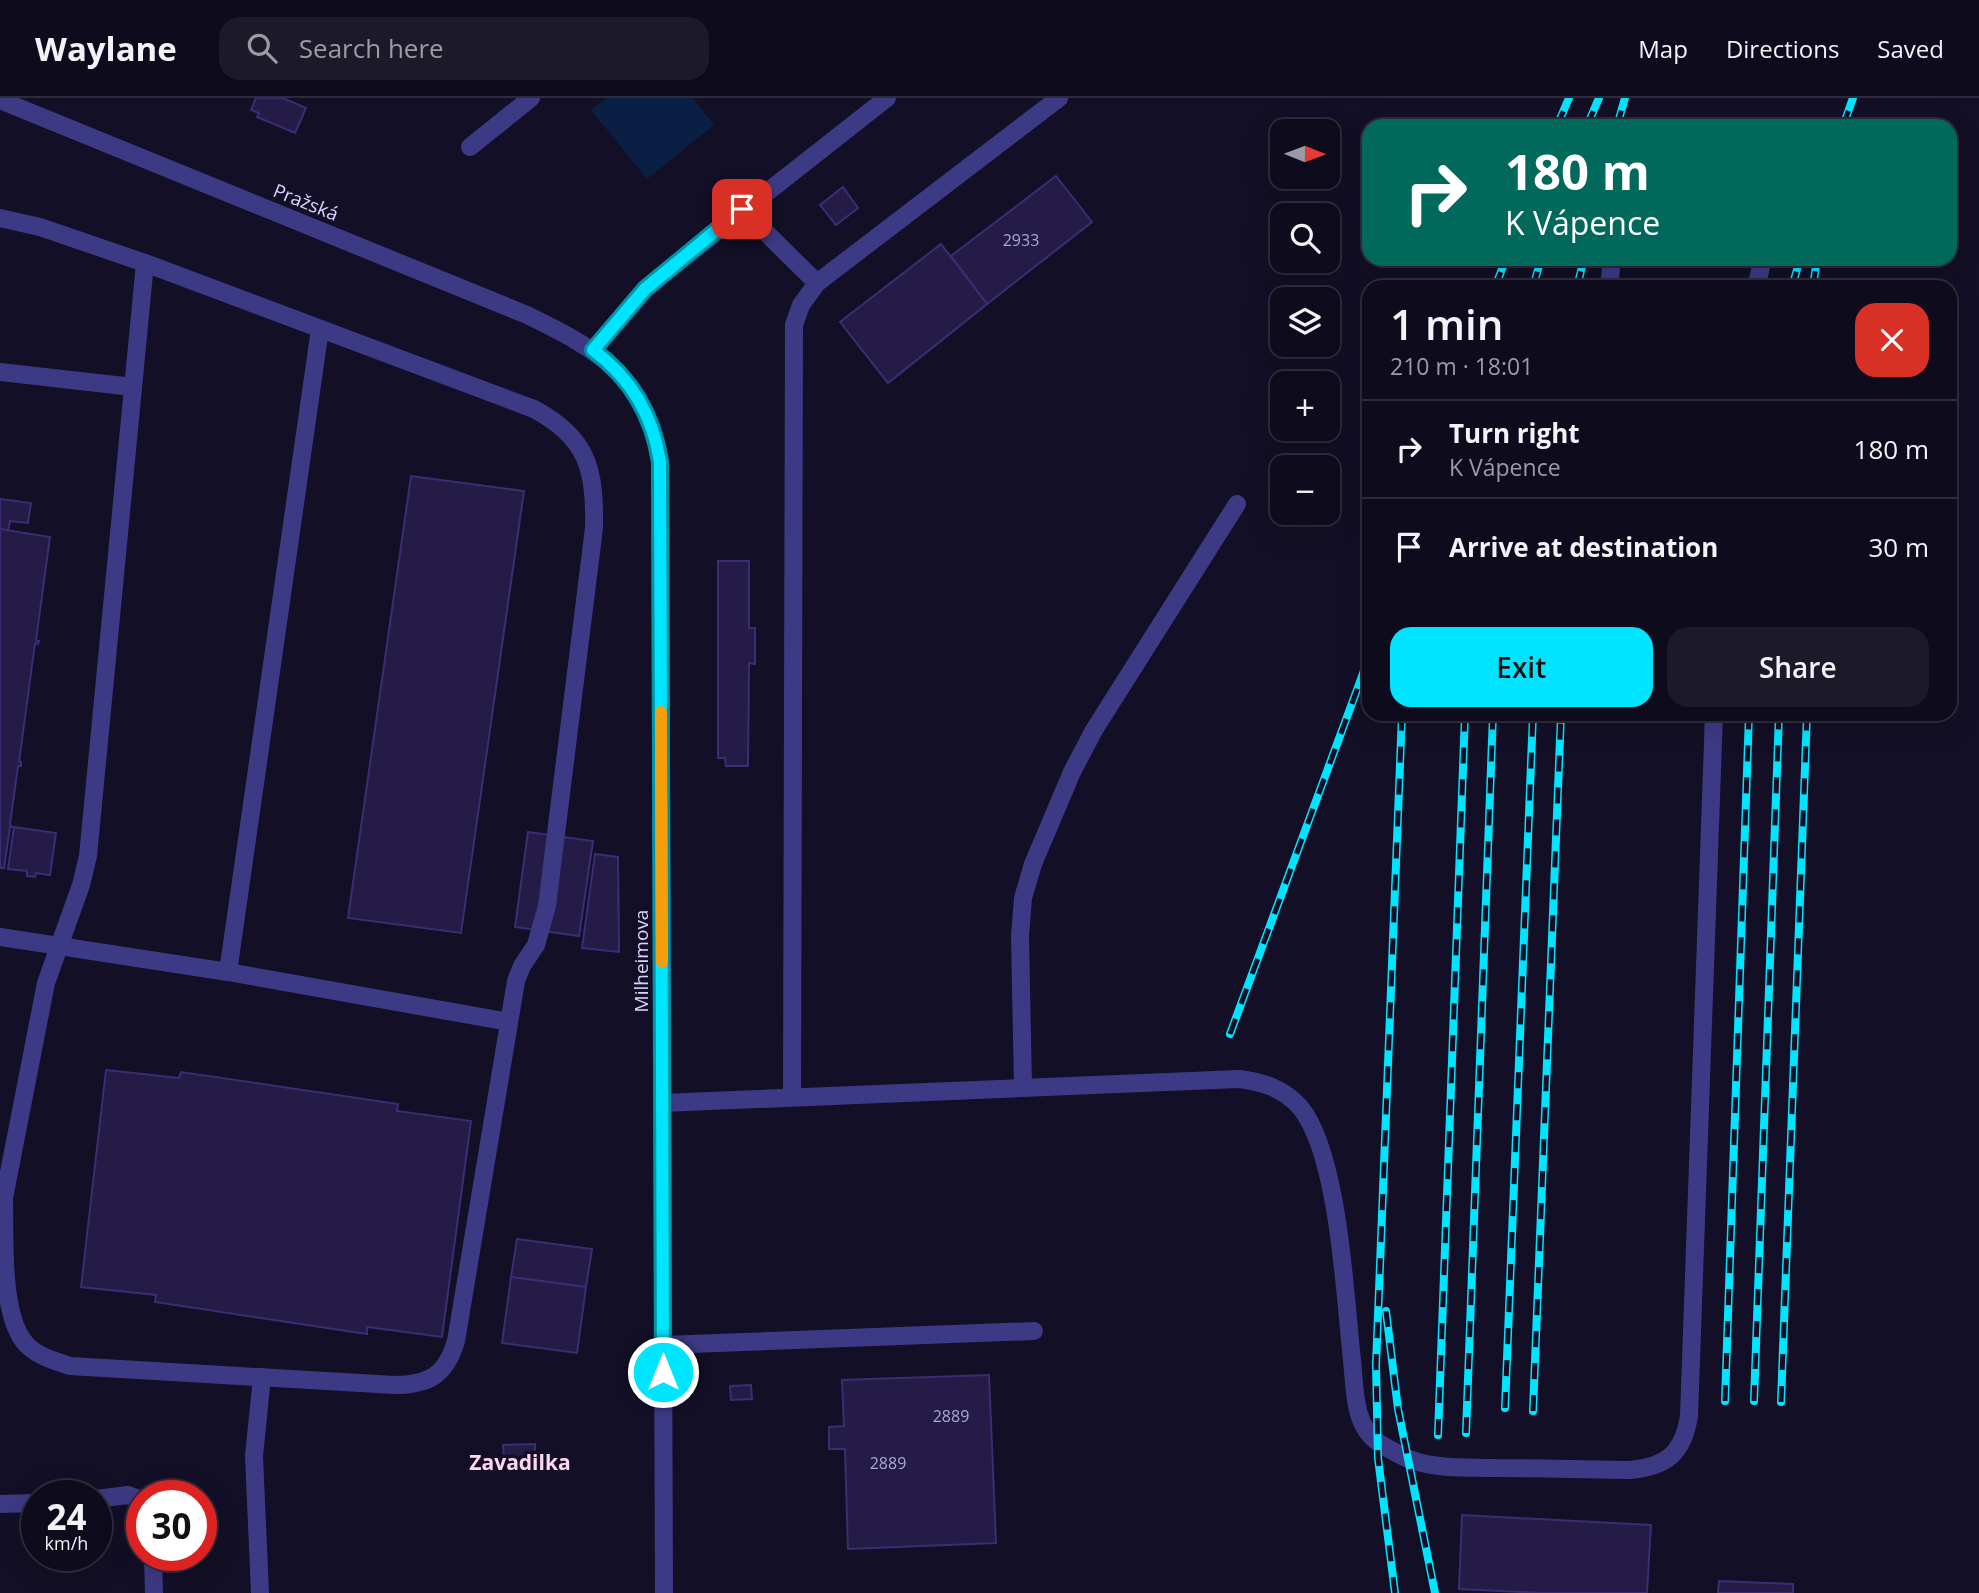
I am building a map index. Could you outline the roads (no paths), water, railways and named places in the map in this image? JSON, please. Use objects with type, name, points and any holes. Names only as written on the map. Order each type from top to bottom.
[{"type":"street","points":[[470,147],[531,98]]},
{"type":"street","points":[[593,350],[645,289],[742,209],[887,98]]},
{"type":"street","points":[[792,1097],[794,326],[801,305],[817,283],[1059,98]]},
{"type":"street","name":"Pražská","points":[[0,100],[515,310],[593,350]]},
{"type":"street","points":[[742,209],[817,283]]},
{"type":"street","points":[[0,218],[40,227],[145,263],[534,409],[550,418],[574,438],[582,450],[593,479],[594,528],[547,906],[536,945],[516,981],[456,1341],[446,1365],[431,1378],[407,1385],[70,1366],[43,1357],[26,1344],[12,1323],[9,1312],[2,1198],[46,983],[81,884],[88,856],[145,263]]},
{"type":"street","points":[[228,972],[320,329]]},
{"type":"street","name":"Milheimova","points":[[593,350],[620,374],[635,393],[656,436],[660,462],[664,1593]]},
{"type":"street","points":[[0,372],[133,387]]},
{"type":"street","points":[[1023,1087],[1020,936],[1023,898],[1033,864],[1072,772],[1094,730],[1237,504]]},
{"type":"street","points":[[663,1103],[1239,1079],[1263,1082],[1283,1091],[1300,1108],[1315,1132],[1325,1161],[1341,1262],[1356,1399],[1360,1420],[1377,1441],[1408,1458],[1444,1467],[1629,1470],[1658,1465],[1681,1445],[1689,1416],[1714,721]]},
{"type":"street","points":[[0,937],[228,972],[509,1022]]},
{"type":"street","points":[[663,1345],[1034,1331]]},
{"type":"street","points":[[260,1593],[254,1456],[262,1377]]},
{"type":"street","points":[[0,1504],[21,1503]]},
{"type":"street","points":[[153,1571],[154,1593]]},
{"type":"water","points":[[607,98],[693,98],[714,125],[647,179],[591,110]]},
{"type":"railway","points":[[1560,119],[1569,98]]},
{"type":"railway","points":[[1590,119],[1599,98]]},
{"type":"railway","points":[[1619,119],[1625,98]]},
{"type":"railway","points":[[1846,119],[1853,98]]},
{"type":"railway","points":[[1498,280],[1503,266]]},
{"type":"railway","points":[[1535,280],[1539,266]]},
{"type":"railway","points":[[1579,280],[1582,266]]},
{"type":"railway","points":[[1794,280],[1798,266]]},
{"type":"railway","points":[[1814,280],[1816,266]]},
{"type":"railway","points":[[1230,1034],[1362,676]]},
{"type":"railway","points":[[1395,1593],[1378,1458],[1376,1365],[1402,721]]},
{"type":"railway","points":[[1438,1435],[1465,721]]},
{"type":"railway","points":[[1466,1433],[1493,721]]},
{"type":"railway","points":[[1505,1408],[1533,721]]},
{"type":"railway","points":[[1533,1411],[1561,721]]},
{"type":"railway","points":[[1725,1401],[1749,721]]},
{"type":"railway","points":[[1754,1401],[1779,721]]},
{"type":"railway","points":[[1781,1402],[1807,721]]},
{"type":"railway","points":[[1386,1311],[1398,1409],[1435,1593]]},
{"type":"district","name":"Zavadilka","points":[[520,1463]]}]
